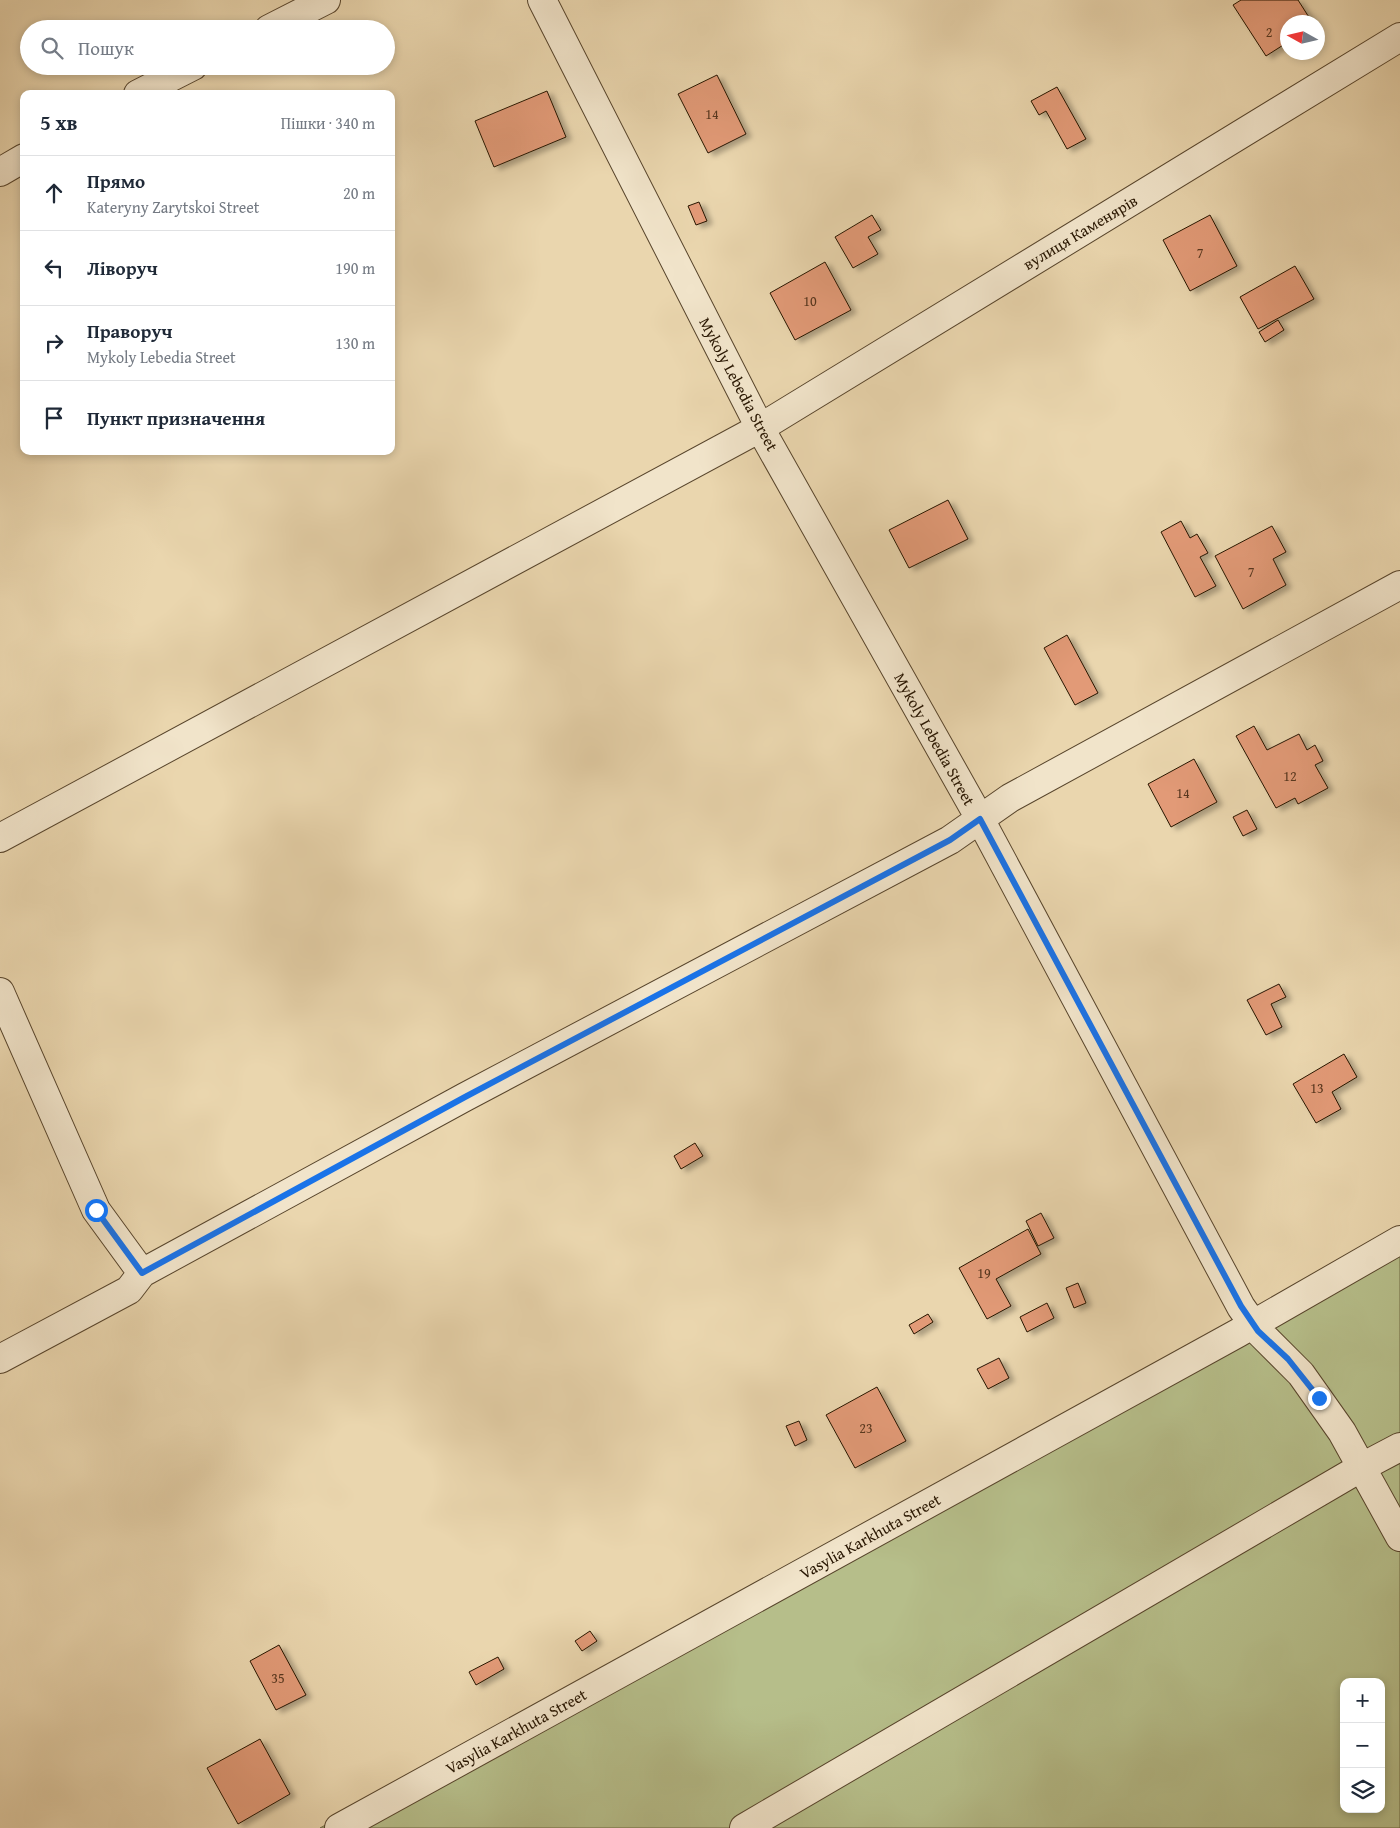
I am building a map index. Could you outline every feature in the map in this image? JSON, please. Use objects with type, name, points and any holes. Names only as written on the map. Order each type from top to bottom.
[{"type":"street","points":[[287,20],[326,0]]},
{"type":"street","name":"Mykoly Lebedia Street","points":[[542,0],[760,428],[980,819],[1236,1298],[1253,1324],[1301,1374],[1342,1432],[1400,1537]]},
{"type":"street","name":"вулиця Каменярів","points":[[0,838],[760,428],[1400,37]]},
{"type":"street","points":[[146,90],[175,75]]},
{"type":"street","points":[[0,172],[20,160]]},
{"type":"street","points":[[0,1359],[129,1290],[142,1273],[465,1097],[950,840],[1010,798],[1400,585]]},
{"type":"street","points":[[0,992],[96,1210],[142,1273]]},
{"type":"street","name":"Vasylia Karkhuta Street","points":[[339,1828],[1253,1324],[1400,1240]]},
{"type":"street","points":[[744,1828],[1362,1467],[1400,1447]]},
{"type":"green space","points":[[1400,1241],[1400,1828],[320,1828]]},
{"type":"building","points":[[1241,0],[1298,0],[1308,15],[1280,15],[1280,47],[1266,56],[1233,5]]},
{"type":"building","points":[[717,75],[746,134],[708,153],[678,94]]},
{"type":"building","points":[[1057,87],[1086,139],[1067,149],[1046,111],[1039,115],[1031,101]]},
{"type":"building","points":[[547,91],[566,137],[494,167],[475,121]]},
{"type":"building","points":[[699,202],[707,221],[696,225],[688,206]]},
{"type":"building","points":[[872,215],[881,230],[868,237],[878,254],[853,268],[835,237]]},
{"type":"building","points":[[1210,215],[1237,266],[1190,291],[1163,240]]},
{"type":"building","points":[[825,262],[851,310],[795,340],[770,293]]},
{"type":"building","points":[[1295,266],[1314,299],[1258,329],[1240,297]]},
{"type":"building","points":[[1278,320],[1284,330],[1265,342],[1259,332]]},
{"type":"building","points":[[948,500],[968,539],[909,568],[889,530]]},
{"type":"building","points":[[1181,521],[1190,538],[1197,534],[1208,553],[1200,557],[1216,586],[1195,597],[1161,532]]},
{"type":"building","points":[[1272,526],[1286,552],[1273,559],[1286,585],[1243,609],[1215,556]]},
{"type":"building","points":[[1067,635],[1098,693],[1075,705],[1044,648]]},
{"type":"building","points":[[1254,726],[1267,750],[1299,734],[1307,750],[1315,745],[1323,761],[1315,765],[1328,788],[1298,804],[1295,798],[1276,808],[1236,736]]},
{"type":"building","points":[[1194,759],[1217,802],[1171,827],[1148,784]]},
{"type":"building","points":[[1247,810],[1257,829],[1243,836],[1233,817]]},
{"type":"building","points":[[1279,984],[1286,997],[1271,1004],[1282,1027],[1266,1035],[1247,1000]]},
{"type":"building","points":[[1344,1054],[1357,1077],[1332,1092],[1341,1109],[1316,1123],[1293,1084]]},
{"type":"building","points":[[695,1143],[703,1156],[681,1169],[674,1156]]},
{"type":"building","points":[[1041,1213],[1054,1238],[1038,1246],[1026,1221]]},
{"type":"building","points":[[1028,1229],[1041,1254],[996,1279],[1011,1306],[987,1319],[959,1268]]},
{"type":"building","points":[[1078,1283],[1086,1303],[1074,1308],[1066,1288]]},
{"type":"building","points":[[1047,1303],[1054,1318],[1027,1332],[1020,1317]]},
{"type":"building","points":[[928,1314],[933,1322],[914,1334],[909,1325]]},
{"type":"building","points":[[999,1358],[1009,1378],[988,1389],[977,1369]]},
{"type":"building","points":[[877,1387],[906,1441],[855,1468],[826,1415]]},
{"type":"building","points":[[799,1421],[807,1440],[795,1446],[786,1426]]},
{"type":"building","points":[[590,1631],[597,1641],[582,1651],[575,1641]]},
{"type":"building","points":[[279,1645],[306,1695],[276,1710],[250,1661]]},
{"type":"building","points":[[498,1657],[504,1669],[476,1685],[469,1672]]},
{"type":"building","points":[[260,1739],[290,1794],[238,1824],[207,1768]]},
{"type":"route","points":[[96,1210],[142,1273],[465,1097],[950,840],[980,819],[1241,1306],[1258,1331],[1288,1359],[1319,1398]]}]
